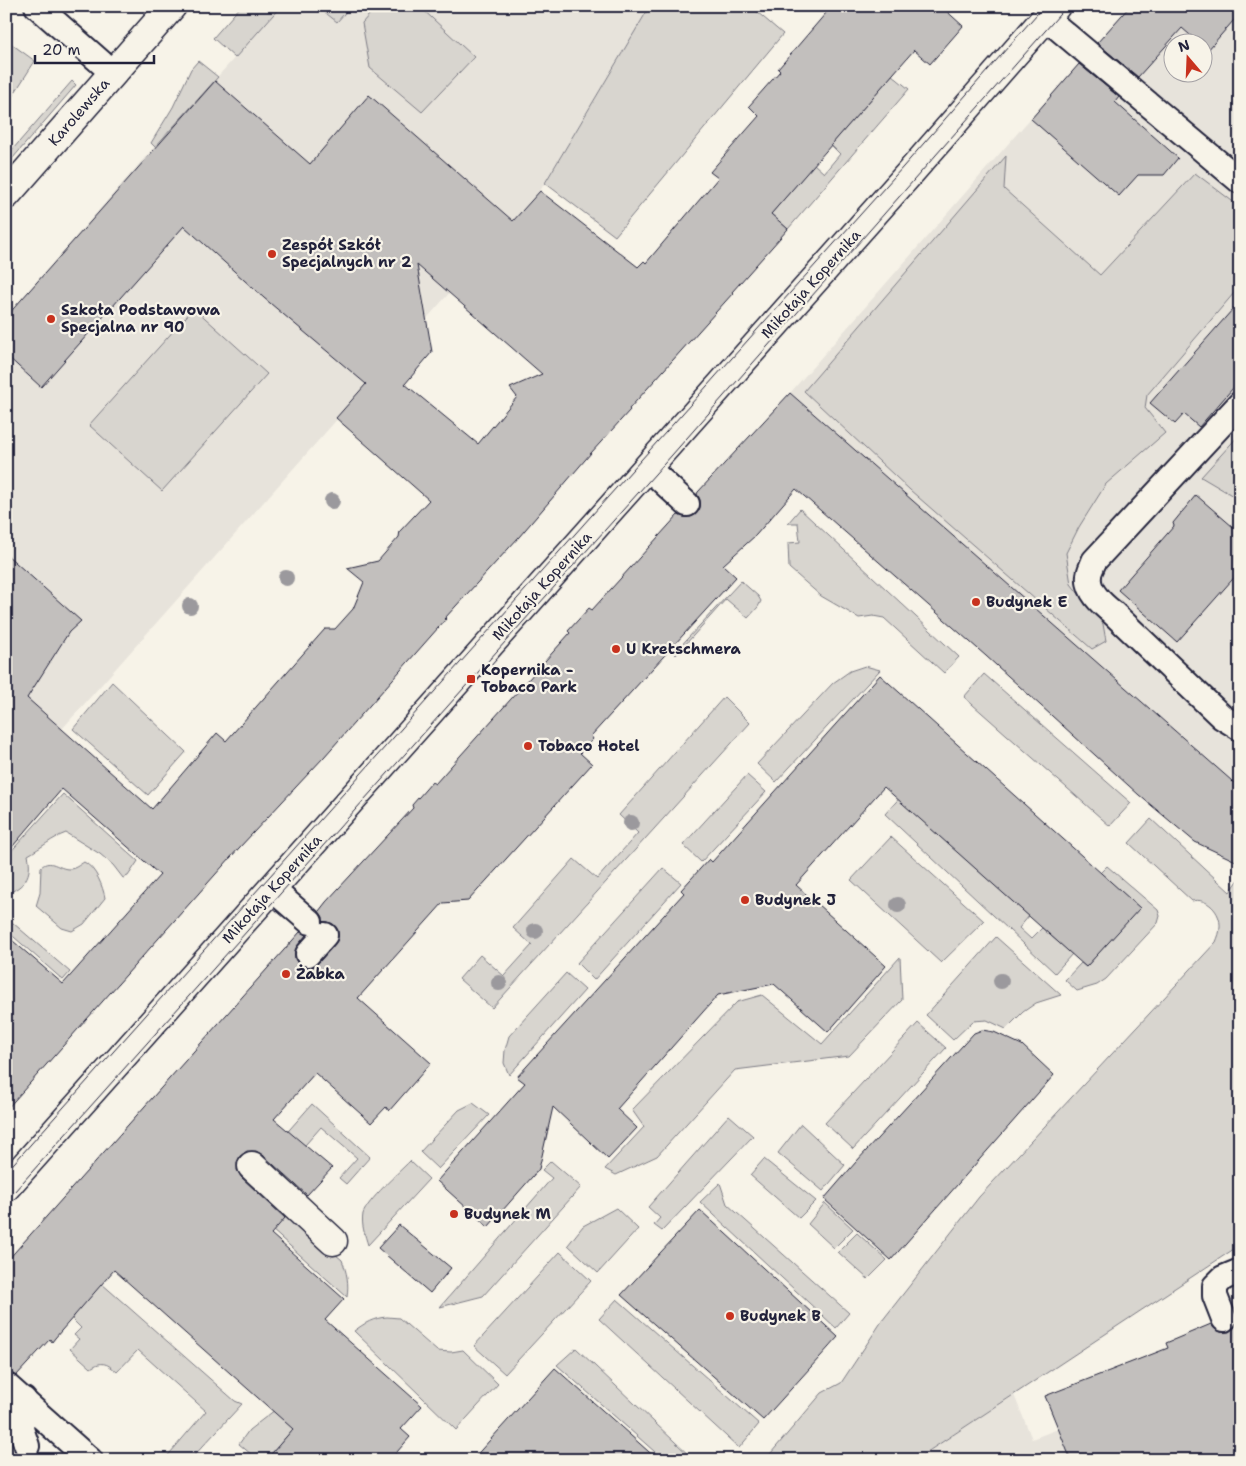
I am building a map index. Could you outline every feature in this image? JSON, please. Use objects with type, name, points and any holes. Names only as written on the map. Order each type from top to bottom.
[{"type":"street","name":"Karolewska","points":[[6,195],[172,6]]},
{"type":"street","name":"Mikołaja Kopernika","points":[[6,1187],[903,181],[1051,12]]},
{"type":"street","points":[[252,1166],[333,1241]]},
{"type":"lane","points":[[37,6],[113,74]]},
{"type":"lane","points":[[1051,12],[1240,182]]},
{"type":"lane","points":[[1240,404],[1094,561],[1088,577],[1092,590],[1100,602],[1222,717],[1240,728]]},
{"type":"lane","points":[[647,467],[687,504]]},
{"type":"lane","points":[[272,889],[318,928],[308,954]]},
{"type":"lane","points":[[1224,1319],[1215,1296],[1215,1286],[1223,1278],[1240,1271]]},
{"type":"lane","points":[[16,1393],[21,1429],[27,1446]]},
{"type":"lane","points":[[16,1393],[90,1460]]},
{"type":"shaded area","points":[[241,6],[281,6],[235,58],[213,38]]},
{"type":"shaded area","name":"Zespół Szkół Specjalnych nr 2","points":[[281,6],[317,6],[337,22],[351,6],[650,6],[540,191],[6,792],[6,317],[140,163]]},
{"type":"shaded area","points":[[317,6],[351,6],[337,22]]},
{"type":"shaded area","points":[[377,6],[419,6],[474,57],[422,112],[370,68],[362,23]]},
{"type":"shaded area","points":[[650,6],[750,6],[783,34],[615,236],[545,183]]},
{"type":"shaded area","points":[[1129,6],[1240,6],[1240,788],[790,393]]},
{"type":"shaded area","points":[[6,40],[35,61],[12,97],[6,92]]},
{"type":"shaded area","points":[[198,61],[218,77],[155,147],[151,143],[173,107],[191,69]]},
{"type":"shaded area","points":[[892,75],[909,89],[788,229],[771,214],[814,164],[824,173],[840,154],[831,145]]},
{"type":"shaded area","points":[[72,81],[76,85],[6,166],[6,157]]},
{"type":"shaded area","points":[[1006,156],[1004,189],[1100,275],[1195,173],[1240,207],[1240,286],[1147,395],[1145,408],[1165,433],[1106,484],[1079,527],[1066,553],[1071,584],[1103,624],[1106,641],[1092,649],[910,490],[804,391]]},
{"type":"shaded area","points":[[194,308],[267,374],[162,491],[89,425]]},
{"type":"shaded area","points":[[1240,434],[1240,500],[1201,477]]},
{"type":"shaded area","points":[[800,509],[959,657],[944,673],[884,618],[873,616],[859,618],[821,596],[789,568],[788,543],[800,542],[798,523],[788,523]]},
{"type":"shaded area","points":[[741,581],[758,596],[761,601],[758,607],[748,618],[726,599],[676,655],[674,653]]},
{"type":"shaded area","points":[[865,666],[880,670],[776,782],[757,764],[833,683],[850,671]]},
{"type":"shaded area","points":[[984,674],[1131,803],[1110,826],[964,697]]},
{"type":"shaded area","points":[[112,682],[186,752],[148,795],[73,729]]},
{"type":"shaded area","points":[[724,697],[750,723],[492,1008],[459,979],[480,955],[504,976],[532,945],[513,928],[574,859],[597,879],[638,833],[619,815]]},
{"type":"shaded area","points":[[747,775],[766,792],[701,862],[683,845]]},
{"type":"shaded area","points":[[905,792],[921,819],[1029,916],[1019,928],[1031,939],[1042,928],[1072,954],[1055,973],[885,814]]},
{"type":"shaded area","points":[[63,794],[138,861],[128,876],[123,878],[113,865],[100,854],[66,833],[28,855],[29,869],[26,880],[18,888],[6,894],[6,857]]},
{"type":"shaded area","points":[[1151,819],[1230,892],[1240,878],[1240,1245],[915,1460],[765,1460],[822,1393],[841,1383],[882,1321],[979,1197],[1216,942],[1220,931],[1220,921],[1216,911],[1203,901],[1192,901],[1129,843]]},
{"type":"shaded area","points":[[891,837],[984,921],[941,963],[851,880]]},
{"type":"shaded area","points":[[84,862],[92,869],[101,883],[105,898],[84,924],[72,931],[62,928],[36,906],[40,893],[41,867],[51,864],[71,869]]},
{"type":"shaded area","points":[[1107,866],[1158,910],[1160,916],[1158,923],[1106,979],[1097,985],[1077,991],[1065,980],[1081,963],[1086,967],[1139,908],[1100,873]]},
{"type":"shaded area","points":[[663,868],[681,883],[594,980],[577,963]]},
{"type":"shaded area","points":[[6,917],[70,972],[63,980],[6,930]]},
{"type":"shaded area","points":[[996,937],[1061,995],[1036,1003],[1023,1012],[1006,1029],[987,1020],[973,1021],[953,1040],[926,1015]]},
{"type":"shaded area","points":[[900,957],[902,1000],[849,1056],[735,1070],[657,1156],[616,1175],[605,1169],[644,1127],[632,1110],[737,1002],[762,995],[822,1044]]},
{"type":"shaded area","points":[[566,973],[585,990],[509,1075],[504,1063],[509,1036]]},
{"type":"shaded area","points":[[918,1023],[946,1048],[853,1149],[825,1123]]},
{"type":"shaded area","points":[[473,1103],[489,1115],[438,1169],[420,1152],[459,1110]]},
{"type":"shaded area","points":[[312,1104],[370,1157],[346,1184],[339,1178],[357,1158],[321,1127],[284,1169],[268,1154]]},
{"type":"shaded area","points":[[729,1115],[753,1136],[662,1231],[654,1225],[660,1218],[648,1207]]},
{"type":"shaded area","points":[[801,1124],[845,1165],[823,1191],[778,1153]]},
{"type":"shaded area","points":[[764,1159],[816,1201],[799,1218],[750,1175]]},
{"type":"shaded area","points":[[410,1161],[429,1179],[368,1245],[363,1222],[363,1214],[366,1208]]},
{"type":"shaded area","points":[[551,1161],[581,1187],[483,1296],[440,1307],[552,1178],[542,1170]]},
{"type":"shaded area","points":[[248,1180],[342,1260],[347,1278],[347,1297],[233,1195]]},
{"type":"shaded area","points":[[720,1183],[727,1204],[849,1313],[836,1328],[700,1202]]},
{"type":"shaded area","points":[[825,1203],[853,1229],[834,1248],[808,1224]]},
{"type":"shaded area","points":[[616,1208],[638,1229],[598,1273],[568,1245],[583,1226]]},
{"type":"shaded area","points":[[857,1233],[887,1260],[868,1279],[838,1252]]},
{"type":"shaded area","points":[[560,1252],[591,1281],[505,1374],[474,1346]]},
{"type":"shaded area","points":[[101,1283],[235,1401],[242,1404],[190,1460],[164,1460],[206,1411],[138,1350],[117,1372],[105,1364],[98,1364],[91,1368],[70,1349],[79,1339],[74,1335],[81,1328],[72,1319],[75,1315],[73,1313]]},
{"type":"shaded area","points":[[617,1299],[759,1424],[739,1448],[599,1319]]},
{"type":"shaded area","points":[[387,1317],[399,1318],[437,1351],[451,1352],[463,1350],[498,1384],[456,1430],[354,1331],[369,1321]]},
{"type":"shaded area","points":[[576,1348],[694,1460],[664,1460],[557,1365]]},
{"type":"shaded area","points":[[1014,1395],[1032,1439],[1058,1429],[1071,1460],[915,1460]]},
{"type":"shaded area","points":[[284,1403],[302,1419],[266,1460],[258,1460],[239,1444],[249,1430]]},
{"type":"building","points":[[832,6],[941,6],[963,26],[930,64],[914,50],[771,214],[788,229],[324,757],[239,848],[6,1110],[6,935],[63,984],[160,875],[62,789],[6,854],[6,554],[81,621],[69,632],[27,698],[152,809],[217,733],[226,741],[325,629],[335,629],[353,609],[364,582],[347,568],[378,561],[399,537],[400,531],[429,500],[336,418],[366,384],[264,298],[184,226],[41,387],[6,355],[6,317],[215,81],[310,164],[369,95],[513,221],[540,191],[638,267],[644,261],[646,263],[718,178],[710,172],[759,116],[749,106],[780,71],[778,69]],"holes":[[[417,265],[542,374],[510,388],[517,397],[478,444],[405,384],[432,352]]]},
{"type":"building","points":[[1130,6],[1240,6],[1240,13],[1214,43],[1214,32],[1187,32],[1182,28],[1178,32],[1164,32],[1164,48],[1138,77],[1097,43]]},
{"type":"building","points":[[1079,64],[1119,97],[1115,102],[1178,158],[1164,175],[1138,175],[1119,196],[1031,119]]},
{"type":"building","points":[[1240,301],[1240,380],[1199,427],[1184,414],[1175,424],[1150,403]]},
{"type":"building","points":[[790,393],[1240,788],[1240,863],[1195,842],[1139,795],[986,656],[796,489],[756,535],[723,565],[736,577],[591,736],[593,739],[580,753],[592,764],[468,901],[443,903],[358,998],[431,1063],[389,1111],[386,1107],[371,1123],[315,1073],[274,1119],[332,1168],[307,1195],[263,1155],[256,1151],[247,1151],[240,1156],[237,1162],[237,1170],[241,1177],[285,1218],[271,1234],[344,1299],[325,1320],[422,1406],[401,1429],[410,1437],[390,1460],[266,1460],[293,1429],[114,1270],[52,1342],[50,1339],[16,1376],[6,1373],[6,1262],[300,932],[306,935],[295,951],[295,959],[299,965],[306,968],[313,967],[318,963],[335,944],[338,937],[338,930],[334,925],[323,922],[323,917],[319,911],[326,902],[413,808],[412,805],[432,782],[435,784],[570,633],[568,631],[589,608],[592,610],[678,515],[691,517],[697,513],[700,507],[698,492]]},
{"type":"building","points":[[1196,495],[1240,533],[1240,571],[1177,642],[1118,590],[1174,526],[1173,523]]},
{"type":"building","name":"Budynek J","points":[[880,675],[1140,908],[1086,967],[884,787],[796,885],[886,966],[828,1032],[774,984],[718,995],[617,1109],[637,1128],[608,1159],[553,1107],[539,1169],[488,1227],[437,1181],[525,1083],[517,1077],[684,893],[681,890],[709,859],[712,862]]},
{"type":"building","points":[[982,1030],[994,1032],[1022,1045],[1054,1075],[891,1260],[824,1199],[974,1033]]},
{"type":"building","name":"Budynek B","points":[[700,1210],[838,1337],[763,1420],[621,1295]]},
{"type":"building","points":[[399,1225],[451,1268],[430,1293],[378,1248]]},
{"type":"building","points":[[1240,1312],[1240,1460],[1071,1460],[1045,1396],[1168,1348],[1166,1343],[1211,1324],[1221,1332],[1229,1332],[1235,1327],[1238,1321],[1237,1314]]},
{"type":"building","points":[[555,1368],[658,1460],[472,1460]]},
{"type":"tram line","points":[[6,1172],[903,167],[1044,6]]},
{"type":"tram line","points":[[6,1201],[672,455],[1067,6]]},
{"type":"place","name":"Zespół Szkół Specjalnych nr 2","points":[[272,254]]},
{"type":"place","name":"Szkoła Podstawowa Specjalna nr 90","points":[[51,319]]},
{"type":"place","name":"Budynek E","points":[[976,602]]},
{"type":"place","name":"U Kretschmera","points":[[616,649]]},
{"type":"place","name":"Kopernika - Tobaco Park","points":[[471,679]]},
{"type":"place","name":"Tobaco Hotel","points":[[528,746]]},
{"type":"place","name":"Budynek J","points":[[745,900]]},
{"type":"place","name":"Żabka","points":[[286,974]]},
{"type":"place","name":"Budynek M","points":[[454,1214]]},
{"type":"place","name":"Budynek B","points":[[730,1316]]}]
